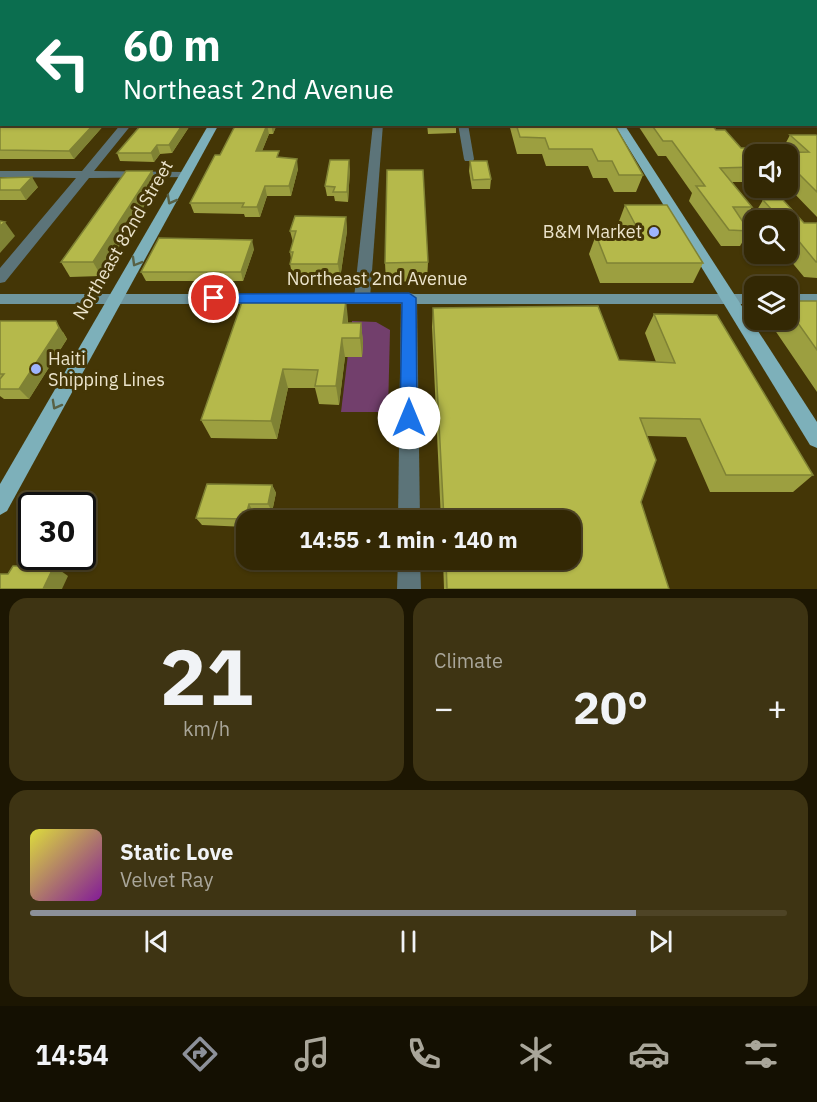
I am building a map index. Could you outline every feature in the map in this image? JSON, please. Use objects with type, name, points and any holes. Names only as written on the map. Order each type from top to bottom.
[{"type":"main road","name":"Northeast 82nd Street","points":[[0,504],[213,126]]},
{"type":"main road","points":[[621,126],[817,439]]},
{"type":"main road","name":"Northeast 2nd Avenue","points":[[0,298],[744,299]]},
{"type":"main road","points":[[798,299],[817,298]]},
{"type":"street","points":[[0,278],[126,126]]},
{"type":"street","points":[[362,298],[378,126]]},
{"type":"street","points":[[463,126],[469,159]]},
{"type":"street","points":[[0,174],[186,175]]},
{"type":"street","points":[[409,298],[409,510]]},
{"type":"street","points":[[409,570],[409,589]]},
{"type":"shaded area","points":[[352,321],[376,322],[390,330],[388,412],[341,412]]},
{"type":"building","points":[[0,126],[92,126],[69,151],[0,150]]},
{"type":"building","points":[[140,126],[182,126],[169,145],[157,145],[151,153],[117,153]]},
{"type":"building","points":[[235,126],[267,126],[256,151],[279,151],[277,157],[297,159],[289,186],[265,186],[257,207],[242,207],[244,203],[190,203],[215,155],[220,155]]},
{"type":"building","points":[[517,126],[615,126],[643,175],[619,175],[612,161],[598,161],[592,149],[549,149],[545,138],[520,137]]},
{"type":"building","points":[[652,126],[713,126],[716,130],[725,130],[741,148],[744,148],[744,167],[720,168],[752,207],[733,207],[744,224],[744,231],[729,230],[696,186],[705,186],[672,141],[663,141]]},
{"type":"building","points":[[790,135],[817,136],[817,192],[798,173],[798,152],[809,152]]},
{"type":"building","points":[[330,160],[349,160],[347,192],[333,192],[335,187],[325,186]]},
{"type":"building","points":[[470,161],[487,161],[491,179],[473,180]]},
{"type":"building","points":[[387,170],[423,170],[428,262],[385,263]]},
{"type":"building","points":[[126,171],[152,171],[93,262],[61,262]]},
{"type":"building","points":[[32,177],[20,190],[0,190],[0,178]]},
{"type":"building","points":[[763,200],[783,200],[792,210],[772,210]]},
{"type":"building","points":[[625,205],[667,205],[703,263],[607,263],[596,235],[618,235],[614,226],[636,226]]},
{"type":"building","points":[[295,216],[346,217],[338,264],[290,264],[293,252],[290,252],[296,231],[290,231]]},
{"type":"building","points":[[798,216],[804,223],[817,223],[816,262],[798,240]]},
{"type":"building","points":[[159,238],[252,240],[241,272],[141,272]]},
{"type":"building","points":[[243,299],[346,300],[343,323],[361,323],[360,338],[342,338],[336,386],[315,386],[318,370],[283,369],[271,421],[201,420]]},
{"type":"building","points":[[798,301],[817,301],[817,350],[798,323]]},
{"type":"building","points":[[598,306],[619,360],[675,363],[654,314],[717,315],[813,475],[726,475],[700,419],[640,418],[656,460],[641,502],[669,589],[447,589],[446,570],[581,570],[581,510],[443,510],[433,308]]},
{"type":"building","points":[[0,321],[56,321],[59,328],[19,389],[0,389],[0,379],[4,374],[0,374]]},
{"type":"building","points":[[207,484],[272,485],[268,504],[249,504],[247,510],[236,510],[236,519],[196,518]]},
{"type":"building","points":[[13,566],[18,566],[18,570],[52,570],[43,589],[0,589],[0,574],[8,574]]},
{"type":"place","name":"B&M Market","points":[[654,232]]},
{"type":"place","name":"Haiti Shipping Lines","points":[[36,369]]},
{"type":"route","points":[[214,298],[409,298],[409,418]]}]
